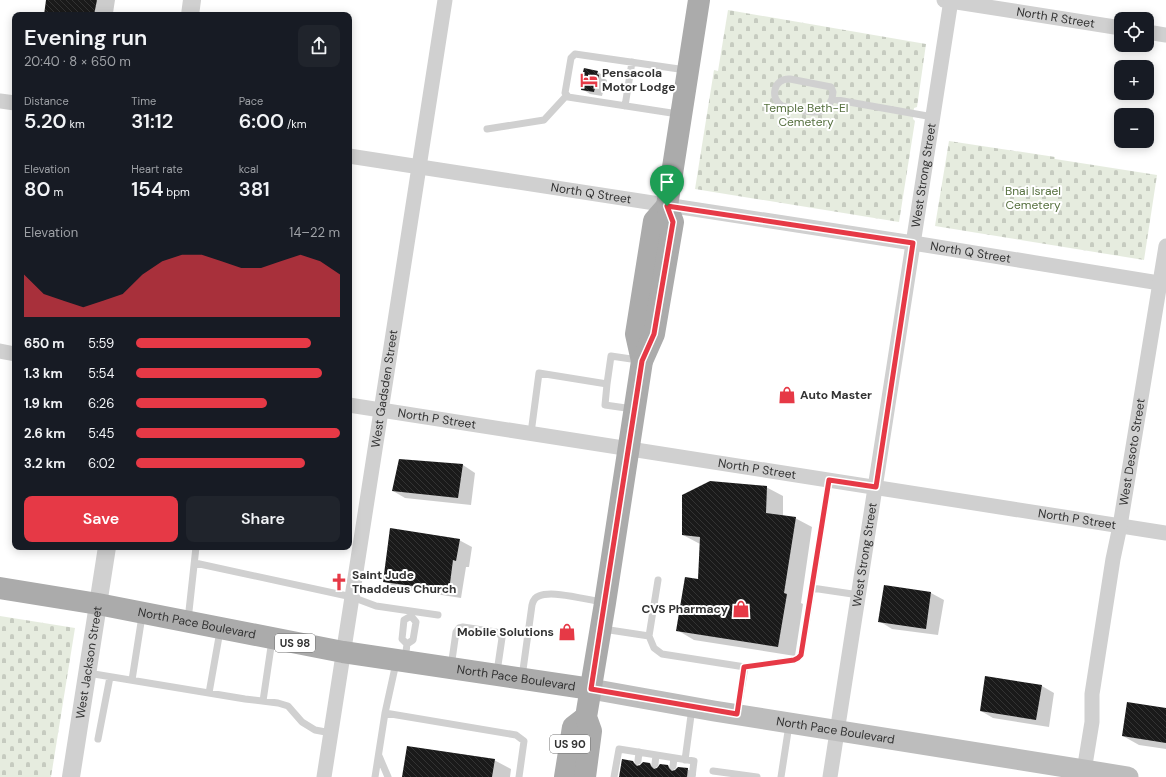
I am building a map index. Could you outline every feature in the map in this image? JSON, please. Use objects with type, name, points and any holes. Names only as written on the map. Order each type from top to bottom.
[{"type":"main road","name":"US 90","points":[[585,777],[591,731],[586,717],[642,361],[654,334],[672,230],[673,222],[667,206],[699,0]]},
{"type":"main road","name":"North Pace Boulevard","points":[[0,588],[98,604],[343,652],[403,655],[450,669],[591,689],[1083,774],[1128,777]]},
{"type":"main road","name":"US 90","points":[[565,777],[573,727],[586,717]]},
{"type":"street","points":[[190,12],[192,0]]},
{"type":"street","name":"West Gadsden Street","points":[[324,777],[446,0]]},
{"type":"street","name":"North R Street","points":[[949,0],[1114,27]]},
{"type":"street","name":"West Strong Street","points":[[830,777],[933,117],[949,0]]},
{"type":"street","points":[[1154,33],[1166,35]]},
{"type":"street","points":[[0,101],[12,103]]},
{"type":"street","name":"North Q Street","points":[[352,156],[913,243],[1163,284]]},
{"type":"street","name":"West Desoto Street","points":[[1083,774],[1092,722],[1092,694],[1113,559],[1163,284],[1166,246]]},
{"type":"street","points":[[0,351],[12,353]]},
{"type":"street","name":"North P Street","points":[[352,405],[1166,533]]},
{"type":"street","name":"West Jackson Street","points":[[71,777],[107,550]]},
{"type":"lane","points":[[681,114],[568,97],[565,93],[571,58],[575,54],[688,70]]},
{"type":"lane","points":[[626,106],[632,62]]},
{"type":"lane","points":[[785,78],[831,87],[833,92],[832,99],[828,107],[821,112],[814,112],[782,106],[778,104],[774,92],[780,81],[785,78]]},
{"type":"lane","points":[[487,129],[544,120],[567,95]]},
{"type":"lane","points":[[832,99],[933,117]]},
{"type":"lane","points":[[635,410],[605,405],[611,356],[642,361]]},
{"type":"lane","points":[[531,433],[539,374],[607,384]]},
{"type":"lane","points":[[658,580],[649,636],[654,648],[662,654],[744,667],[789,661],[798,658],[801,655],[829,480]]},
{"type":"lane","points":[[188,622],[196,550]]},
{"type":"lane","points":[[195,562],[352,597],[376,606],[412,614],[438,615]]},
{"type":"lane","points":[[812,588],[859,594]]},
{"type":"lane","points":[[522,679],[532,605],[538,596],[553,594],[605,602]]},
{"type":"lane","points":[[132,680],[142,613]]},
{"type":"lane","points":[[375,777],[386,713],[403,655],[413,640],[416,622],[412,614]]},
{"type":"lane","points":[[403,655],[402,639],[404,620],[412,614]]},
{"type":"lane","points":[[450,669],[456,632],[459,628],[463,627],[499,633],[502,638],[497,675]]},
{"type":"lane","points":[[208,693],[220,628]]},
{"type":"lane","points":[[600,629],[649,636]]},
{"type":"lane","points":[[263,701],[272,638]]},
{"type":"lane","points":[[737,714],[744,667]]},
{"type":"lane","points":[[87,673],[278,703],[288,706],[302,722],[315,730],[331,734]]},
{"type":"lane","points":[[98,739],[110,677]]},
{"type":"lane","points":[[685,760],[693,707]]},
{"type":"lane","points":[[386,713],[516,735],[524,741],[519,777]]},
{"type":"lane","points":[[781,777],[789,723]]},
{"type":"lane","points":[[614,777],[619,749],[694,761],[692,777]]},
{"type":"lane","points":[[638,761],[639,752]]},
{"type":"lane","points":[[654,764],[656,755]]},
{"type":"lane","points":[[379,756],[388,777]]},
{"type":"lane","points":[[673,766],[674,758]]},
{"type":"lane","points":[[713,771],[757,777]]},
{"type":"green space","name":"Temple Beth-El Cemetery","points":[[728,10],[926,44],[917,107],[914,108],[913,119],[915,121],[899,222],[695,189],[714,70],[718,71]]},
{"type":"green space","name":"Bnai Israel Cemetery","points":[[949,141],[1055,157],[1055,159],[1157,175],[1144,260],[935,226]]},
{"type":"green space","points":[[0,616],[75,628],[51,777],[0,777]]},
{"type":"building","points":[[46,0],[97,0],[95,12],[44,12]]},
{"type":"building","name":"Pensacola Motor Lodge","points":[[584,68],[598,71],[597,74],[599,75],[597,88],[595,88],[594,92],[581,90],[581,85],[579,84],[581,72],[583,72]]},
{"type":"building","points":[[399,459],[463,464],[458,498],[392,491]]},
{"type":"building","points":[[710,481],[767,486],[766,513],[796,517],[784,593],[787,594],[778,647],[676,631],[685,577],[698,579],[700,537],[682,535],[682,495]]},
{"type":"building","points":[[390,528],[460,539],[456,561],[453,560],[449,591],[383,582]]},
{"type":"building","points":[[884,585],[931,592],[926,629],[878,622]]},
{"type":"building","points":[[985,676],[1042,685],[1036,720],[980,711]]},
{"type":"building","points":[[1127,702],[1166,708],[1166,743],[1122,736]]},
{"type":"building","points":[[407,746],[495,759],[492,777],[402,777]]},
{"type":"building","points":[[622,759],[633,761],[637,766],[643,762],[650,763],[654,769],[660,764],[668,765],[672,771],[678,767],[688,768],[687,777],[619,777]]},
{"type":"place","name":"Pensacola Motor Lodge","points":[[589,80]]},
{"type":"place","name":"Auto Master","points":[[787,395]]},
{"type":"place","name":"Saint Jude Thaddeus Church","points":[[339,582]]},
{"type":"place","name":"CVS Pharmacy","points":[[741,609]]},
{"type":"place","name":"Mobile Solutions","points":[[567,632]]},
{"type":"route","points":[[667,206],[913,243],[876,487],[829,480],[801,655],[794,660],[744,667],[737,714],[591,689],[642,361],[654,334],[673,222],[667,206]]}]
